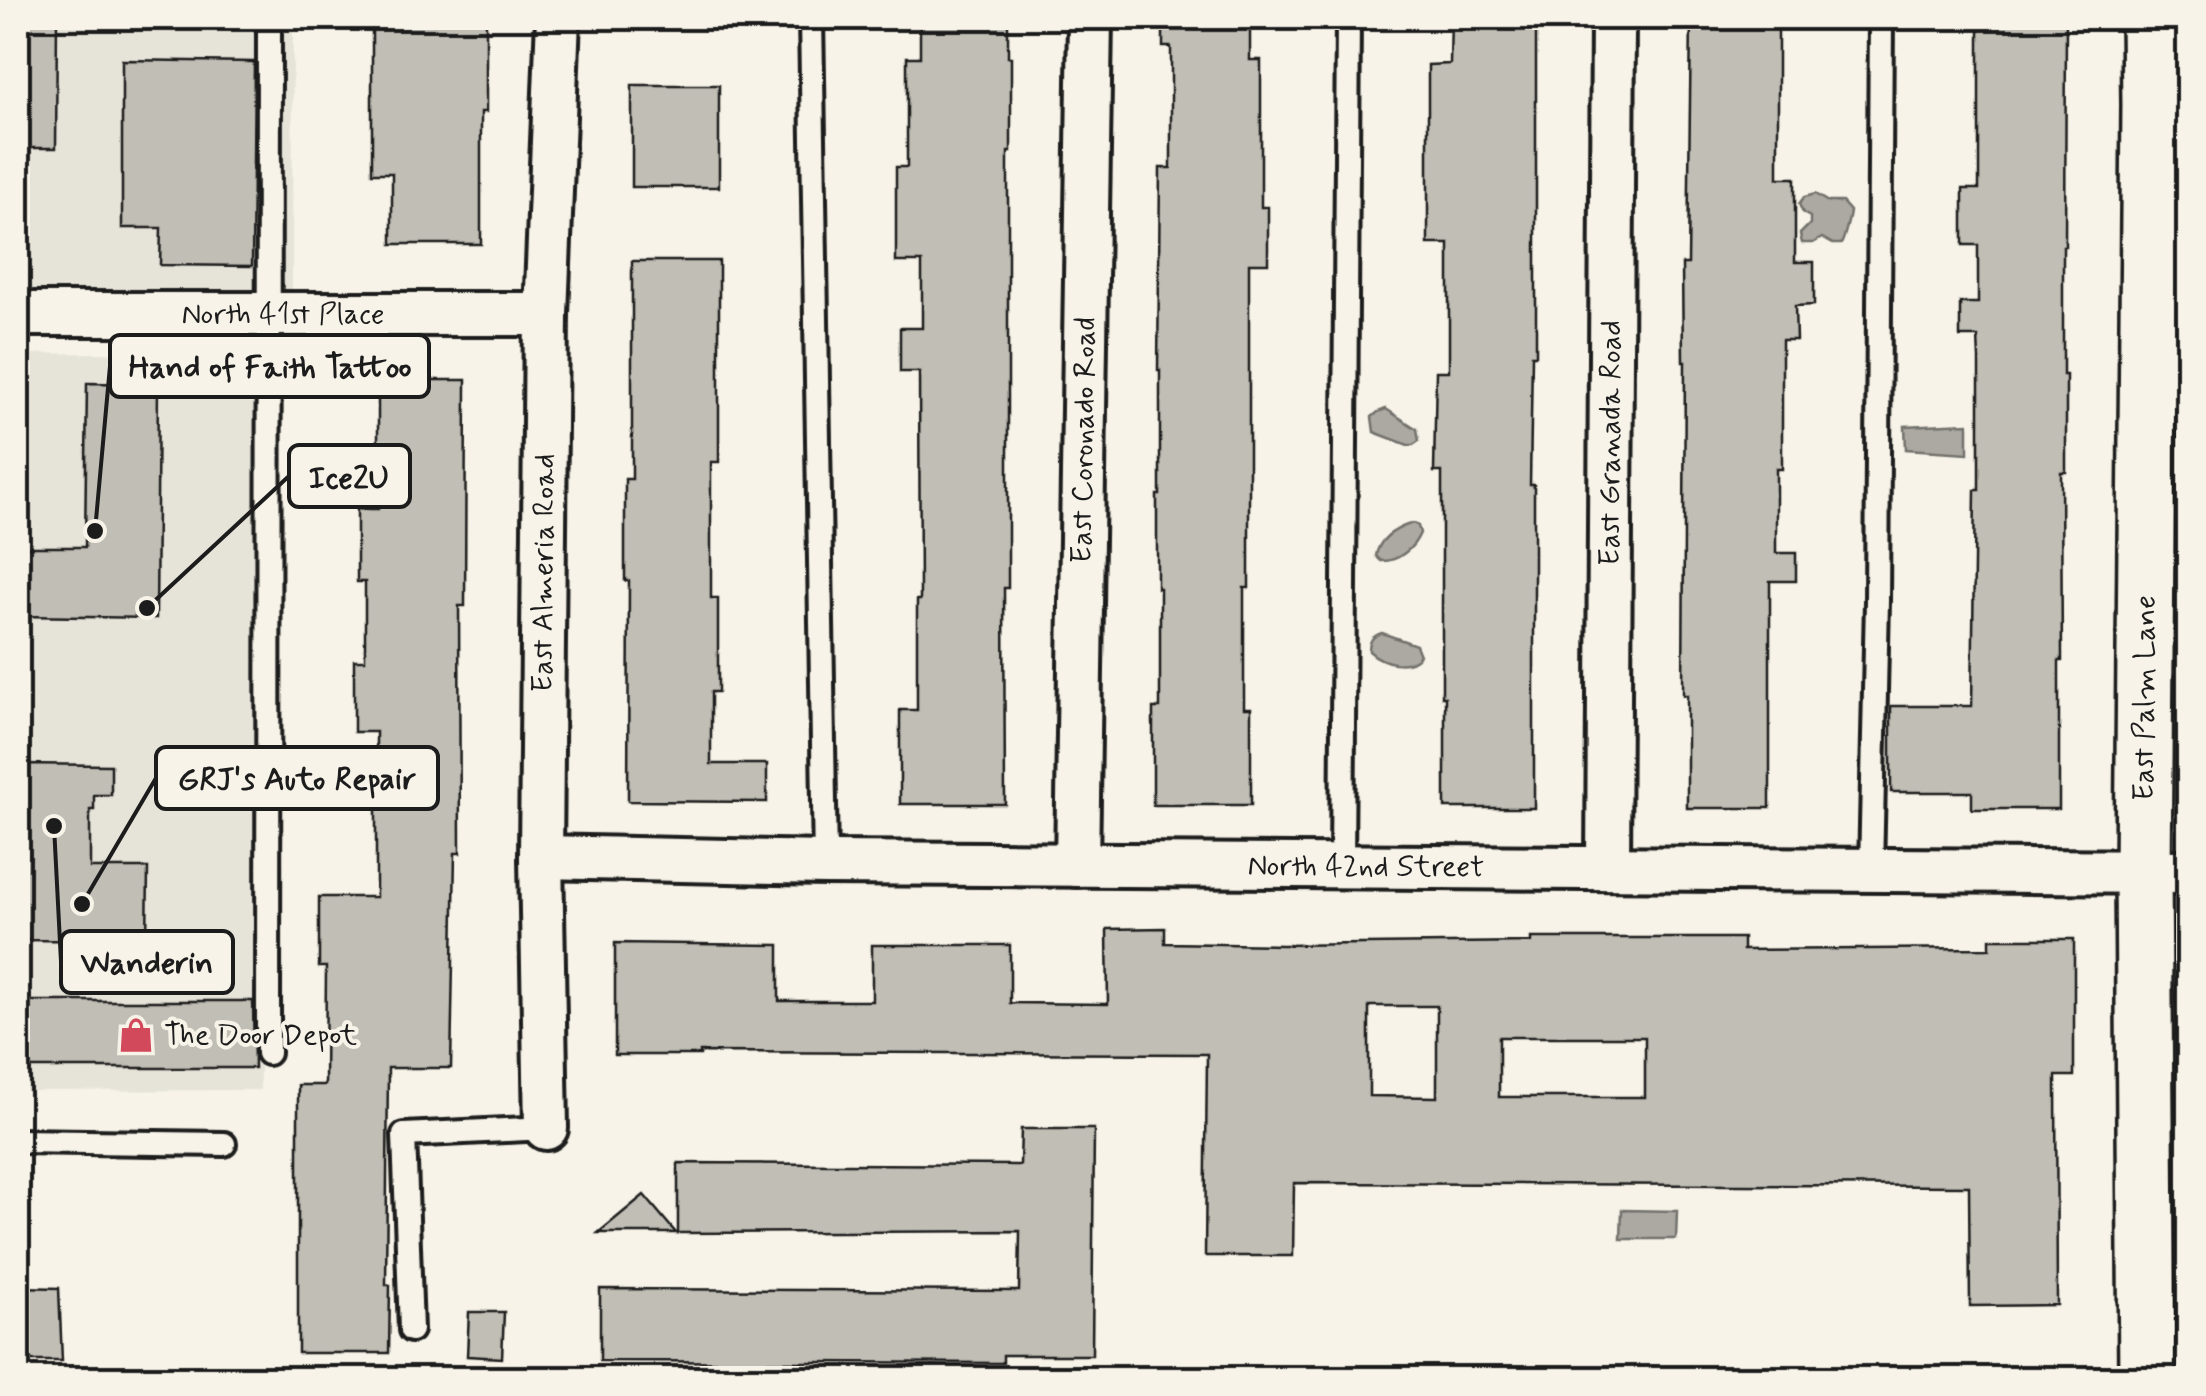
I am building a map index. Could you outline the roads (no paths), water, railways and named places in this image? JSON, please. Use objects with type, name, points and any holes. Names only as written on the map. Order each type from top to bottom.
[{"type":"street","name":"East Almeria Road","points":[[546,1128],[542,857],[546,314],[558,18]]},
{"type":"street","name":"East Coronado Road","points":[[1077,865],[1090,18]]},
{"type":"street","name":"East Granada Road","points":[[1608,868],[1613,18]]},
{"type":"street","name":"East Palm Lane","points":[[2148,1378],[2166,872],[2169,105],[2149,18]]},
{"type":"street","name":"North 41st Place","points":[[18,314],[546,314]]},
{"type":"street","name":"North 42nd Street","points":[[542,857],[825,864],[2166,872]]},
{"type":"lane","points":[[268,1054],[269,18]]},
{"type":"lane","points":[[811,18],[825,864]]},
{"type":"lane","points":[[1342,867],[1348,18]]},
{"type":"lane","points":[[1871,870],[1878,582],[1881,18]]},
{"type":"lane","points":[[412,1330],[404,1135],[546,1128]]},
{"type":"lane","points":[[18,1141],[224,1144]]},
{"type":"place","name":"Hand of Faith Tattoo","points":[[95,531]]},
{"type":"place","name":"Ice2U","points":[[147,608]]},
{"type":"place","name":"Wanderin","points":[[54,826]]},
{"type":"place","name":"GRJ's Auto Repair","points":[[82,904]]},
{"type":"place","name":"The Door Depot","points":[[136,1035]]}]
